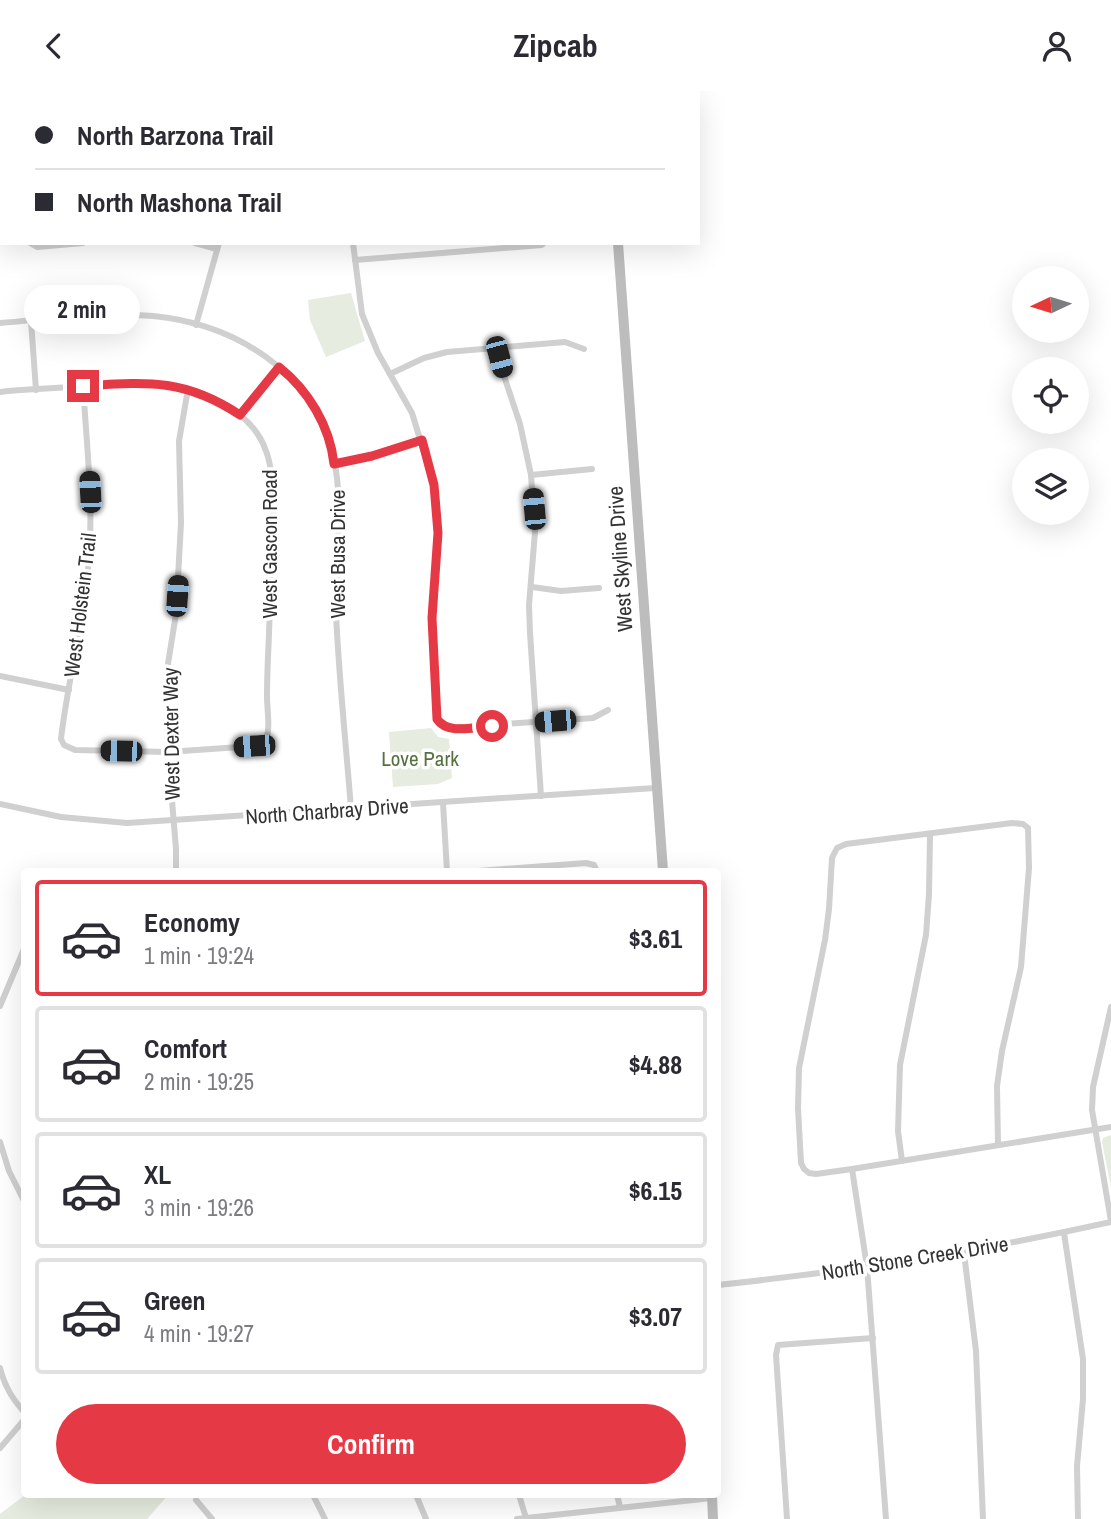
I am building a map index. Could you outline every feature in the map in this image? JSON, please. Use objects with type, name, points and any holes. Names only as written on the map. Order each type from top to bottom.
[{"type":"street","points":[[32,245],[60,245]]},
{"type":"street","points":[[354,245],[362,314],[369,333],[412,413],[434,485],[438,533],[432,618],[437,719],[448,729],[593,718],[608,710]]},
{"type":"street","points":[[452,245],[453,252]]},
{"type":"street","points":[[355,260],[542,245]]},
{"type":"street","name":"West Skyline Drive","points":[[618,245],[663,868]]},
{"type":"street","points":[[196,325],[218,246]]},
{"type":"street","name":"West Busa Drive","points":[[0,323],[122,315],[155,316],[196,325],[242,342],[279,367],[304,392],[328,436],[338,488],[336,614],[351,809]]},
{"type":"street","points":[[31,321],[36,390]]},
{"type":"street","points":[[390,374],[424,358],[447,352],[565,342],[584,349]]},
{"type":"street","points":[[498,348],[531,475],[535,532],[529,605],[541,796]]},
{"type":"street","points":[[240,415],[279,367]]},
{"type":"street","name":"West Gascon Road","points":[[0,392],[142,382],[188,389],[215,398],[240,415],[260,439],[267,453],[271,472],[272,524],[267,694],[269,734],[265,743],[254,746],[168,752]]},
{"type":"street","name":"West Holstein Trail","points":[[83,386],[90,492],[89,549],[87,579],[61,739],[64,745],[75,750],[168,752]]},
{"type":"street","name":"West Dexter Way","points":[[176,868],[166,677],[176,614],[181,523],[179,442],[188,389]]},
{"type":"street","points":[[334,464],[372,456],[422,440]]},
{"type":"street","points":[[531,475],[592,469]]},
{"type":"street","points":[[532,587],[561,591],[599,588]]},
{"type":"street","points":[[0,676],[69,690]]},
{"type":"street","name":"North Charbray Drive","points":[[0,804],[83,820],[127,823],[655,788]]},
{"type":"street","points":[[443,803],[447,868]]},
{"type":"street","points":[[998,1145],[997,1086],[1021,967],[1029,868],[1028,828],[1023,824],[1012,823],[846,844],[837,848],[832,858],[825,940],[799,1068],[801,1163],[809,1173],[852,1169],[1111,1127]]},
{"type":"street","points":[[902,1161],[898,1131],[900,1065],[924,944],[929,894],[930,835]]},
{"type":"street","points":[[534,868],[586,863],[595,868]]},
{"type":"street","points":[[0,1006],[21,956]]},
{"type":"street","points":[[1111,1007],[1093,1087],[1094,1129],[1111,1222]]},
{"type":"street","points":[[0,1142],[9,1171],[21,1195]]},
{"type":"street","points":[[852,1169],[867,1267],[886,1519]]},
{"type":"street","name":"North Stone Creek Drive","points":[[721,1285],[964,1253],[1111,1222]]},
{"type":"street","points":[[1064,1233],[1083,1359],[1083,1399],[1077,1467],[1078,1519]]},
{"type":"street","points":[[964,1253],[976,1351],[983,1519]]},
{"type":"street","points":[[787,1519],[776,1355],[778,1345],[873,1338]]},
{"type":"street","points":[[0,1369],[4,1384],[21,1408]]},
{"type":"street","points":[[0,1448],[21,1424]]},
{"type":"street","points":[[314,1498],[325,1519]]},
{"type":"street","points":[[417,1498],[426,1519]]},
{"type":"street","points":[[520,1498],[526,1518]]},
{"type":"street","points":[[618,1498],[620,1507]]},
{"type":"street","points":[[517,1519],[695,1498]]},
{"type":"street","points":[[712,1498],[713,1519]]},
{"type":"street","points":[[196,1500],[212,1519]]},
{"type":"green space","points":[[351,293],[365,341],[326,357],[310,320],[308,300]]},
{"type":"green space","name":"Love Park","points":[[431,728],[438,737],[449,739],[452,778],[438,784],[393,787],[389,732]]},
{"type":"green space","points":[[1111,1135],[1111,1187],[1102,1142],[1103,1138]]},
{"type":"green space","points":[[21,1498],[165,1498],[147,1519],[0,1519],[0,1514]]},
{"type":"route","points":[[83,386],[142,382],[173,385],[215,398],[240,415],[279,367],[304,392],[318,414],[328,436],[334,464],[372,456],[422,440],[434,485],[438,533],[432,618],[437,719],[448,729],[492,726]]}]
